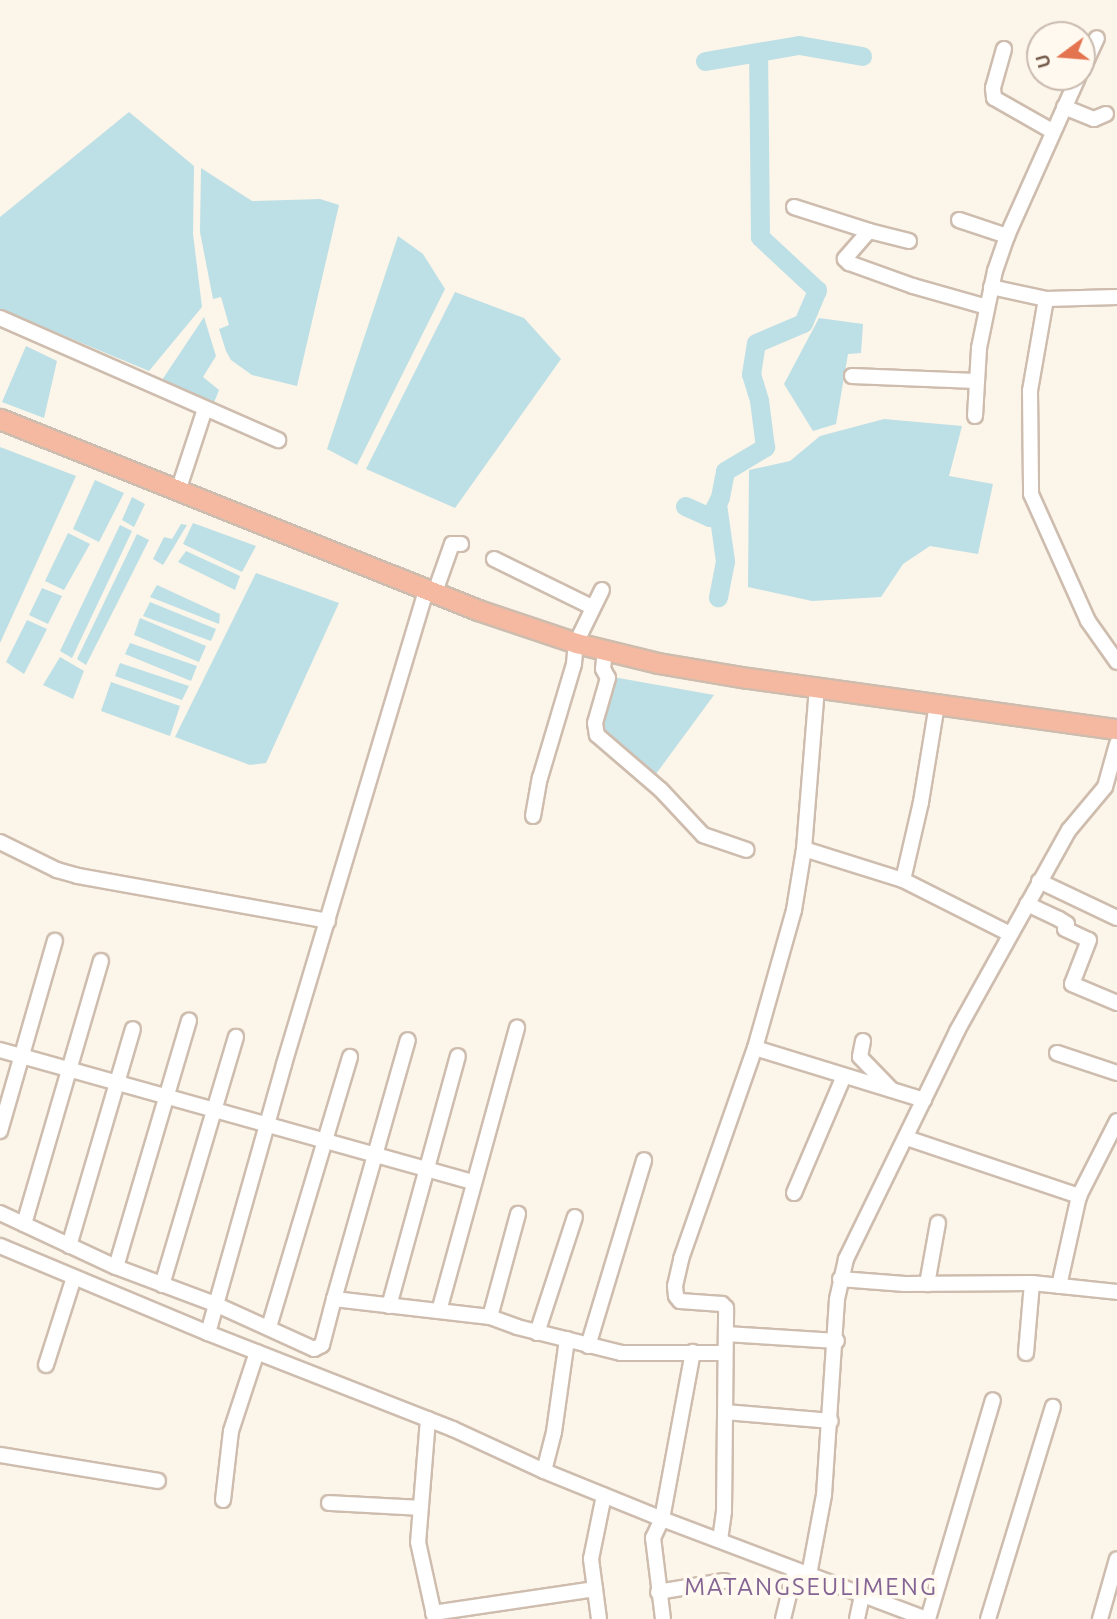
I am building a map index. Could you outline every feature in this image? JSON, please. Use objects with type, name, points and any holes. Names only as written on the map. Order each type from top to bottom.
[{"type":"highway","points":[[0,419],[179,488],[430,591],[576,643],[658,663],[817,688],[1117,729]]},
{"type":"street","points":[[1004,49],[993,88],[994,98],[1052,131]]},
{"type":"street","points":[[975,416],[976,382],[991,287],[1007,236],[1072,91]]},
{"type":"street","points":[[1064,107],[1088,118],[1106,114]]},
{"type":"street","points":[[794,206],[909,241]]},
{"type":"street","points":[[959,219],[1007,236]]},
{"type":"street","points":[[869,231],[846,255],[849,263],[987,307]]},
{"type":"street","points":[[991,287],[1046,299],[1117,296]]},
{"type":"street","points":[[1046,299],[1030,391],[1031,494],[1088,621],[1117,662]]},
{"type":"street","points":[[0,318],[278,440]]},
{"type":"street","points":[[852,376],[976,382]]},
{"type":"street","points":[[179,488],[205,409]]},
{"type":"street","points":[[211,1319],[328,921],[430,591],[452,544],[461,544]]},
{"type":"street","points":[[494,559],[592,607]]},
{"type":"street","points":[[533,816],[540,778],[574,664],[576,643],[602,590]]},
{"type":"street","points":[[605,650],[603,668],[608,678],[595,733],[661,790],[703,835],[747,850]]},
{"type":"street","points":[[720,1540],[726,1412],[725,1305],[680,1301],[675,1286],[681,1259],[755,1048],[794,910],[804,849],[817,688]]},
{"type":"street","points":[[903,880],[921,802],[937,704]]},
{"type":"street","points":[[783,1619],[807,1566],[822,1505],[831,1421],[840,1279],[851,1248],[957,1031],[1039,881],[1069,830],[1101,796],[1117,744]]},
{"type":"street","points":[[0,842],[57,870],[78,876],[328,921]]},
{"type":"street","points":[[804,849],[903,880],[1010,934]]},
{"type":"street","points":[[1039,881],[1117,918]]},
{"type":"street","points":[[1027,904],[1059,919],[1067,924],[1065,929],[1089,940],[1072,984],[1117,1003]]},
{"type":"street","points":[[0,1131],[55,941]]},
{"type":"street","points":[[24,1224],[101,961]]},
{"type":"street","points":[[116,1267],[189,1021]]},
{"type":"street","points":[[439,1311],[517,1028]]},
{"type":"street","points":[[69,1246],[133,1029]]},
{"type":"street","points":[[162,1285],[236,1037]]},
{"type":"street","points":[[314,1374],[408,1040]]},
{"type":"street","points":[[863,1041],[861,1059],[874,1068],[892,1090]]},
{"type":"street","points":[[755,1048],[924,1100]]},
{"type":"street","points":[[0,1050],[474,1182]]},
{"type":"street","points":[[1057,1053],[1117,1073]]},
{"type":"street","points":[[388,1307],[457,1056]]},
{"type":"street","points":[[269,1327],[350,1057]]},
{"type":"street","points":[[794,1193],[844,1076]]},
{"type":"street","points":[[1059,1286],[1079,1196],[1117,1121]]},
{"type":"street","points":[[907,1138],[1079,1196]]},
{"type":"street","points":[[588,1346],[645,1160]]},
{"type":"street","points":[[0,1213],[116,1267],[162,1285],[257,1352],[428,1419],[544,1471],[662,1519],[807,1566],[862,1595],[930,1614],[993,1400]]},
{"type":"street","points":[[490,1317],[519,1214]]},
{"type":"street","points":[[537,1333],[575,1217]]},
{"type":"street","points":[[927,1284],[938,1223]]},
{"type":"street","points":[[0,1247],[74,1277],[211,1319],[269,1327],[314,1349],[321,1348],[324,1339]]},
{"type":"street","points":[[46,1365],[74,1277]]},
{"type":"street","points":[[840,1279],[927,1284],[1031,1283],[1117,1292]]},
{"type":"street","points":[[1026,1353],[1031,1283]]},
{"type":"street","points":[[334,1299],[490,1317],[537,1333],[626,1354],[725,1353]]},
{"type":"street","points":[[726,1334],[836,1341]]},
{"type":"street","points":[[544,1471],[554,1432],[567,1339]]},
{"type":"street","points":[[223,1500],[231,1431],[257,1352]]},
{"type":"street","points":[[663,1619],[653,1538],[662,1519],[693,1352]]},
{"type":"street","points":[[988,1619],[1053,1407]]},
{"type":"street","points":[[726,1412],[831,1421]]},
{"type":"street","points":[[428,1419],[418,1542],[433,1617],[595,1589]]},
{"type":"street","points":[[0,1455],[158,1481]]},
{"type":"street","points":[[599,1619],[592,1551],[604,1495]]},
{"type":"street","points":[[329,1503],[420,1508]]},
{"type":"street","points":[[1100,1619],[1117,1559]]},
{"type":"street","points":[[659,1592],[724,1581]]},
{"type":"street","points":[[857,1619],[862,1595]]},
{"type":"water","points":[[129,112],[194,166],[193,234],[202,307],[149,371],[0,309],[0,217]]},
{"type":"water","points":[[201,168],[252,201],[320,199],[339,205],[297,386],[252,375],[231,360],[226,351],[219,329],[229,325],[221,297],[213,299],[200,232]]},
{"type":"water","points":[[398,236],[423,254],[445,289],[357,465],[327,449]]},
{"type":"water","points":[[455,292],[524,318],[561,359],[455,508],[366,469]]},
{"type":"water","points":[[204,317],[216,356],[203,377],[219,390],[213,405],[162,380]]},
{"type":"water","points":[[819,318],[863,324],[861,353],[848,354],[836,424],[813,431],[784,384]]},
{"type":"water","points":[[26,346],[57,361],[44,418],[2,402]]},
{"type":"water","points":[[884,419],[962,426],[949,476],[993,484],[978,554],[930,546],[903,564],[881,597],[812,601],[748,587],[749,470],[790,461],[820,436]]},
{"type":"water","points":[[0,447],[76,476],[0,643]]},
{"type":"water","points":[[95,480],[124,493],[99,542],[73,529]]},
{"type":"water","points":[[132,497],[145,504],[134,527],[122,520]]},
{"type":"water","points":[[193,523],[256,546],[242,572],[183,544]]},
{"type":"water","points":[[181,524],[187,525],[163,565],[153,559],[164,537],[172,539]]},
{"type":"water","points":[[120,525],[132,531],[72,658],[60,651]]},
{"type":"water","points":[[68,533],[90,544],[64,590],[45,581]]},
{"type":"water","points":[[137,534],[149,540],[86,665],[77,659]]},
{"type":"water","points":[[186,551],[240,576],[235,590],[178,562]]},
{"type":"water","points":[[256,573],[339,603],[266,763],[250,765],[175,737]]},
{"type":"water","points":[[157,585],[220,614],[219,624],[150,597]]},
{"type":"water","points":[[42,588],[62,596],[48,624],[29,615]]},
{"type":"water","points":[[150,602],[216,629],[211,641],[143,616]]},
{"type":"water","points":[[140,618],[206,646],[199,662],[134,635]]},
{"type":"water","points":[[27,620],[47,629],[24,674],[6,662]]},
{"type":"water","points":[[130,643],[197,666],[191,681],[125,654]]},
{"type":"water","points":[[60,657],[84,671],[73,699],[43,685]]},
{"type":"water","points":[[120,663],[189,686],[182,700],[115,676]]},
{"type":"water","points":[[613,677],[714,695],[653,778],[597,730]]},
{"type":"water","points":[[111,682],[180,706],[170,736],[101,711]]},
{"type":"waterway","points":[[705,61],[799,45],[862,56]]},
{"type":"waterway","points":[[685,506],[710,517],[720,497],[725,471],[765,447],[759,400],[751,374],[756,343],[803,323],[817,290],[760,237],[758,55]]},
{"type":"waterway","points":[[717,504],[725,561],[718,597]]},
{"type":"district","name":"MATANGSEULIMENG","points":[[811,1587]]}]
